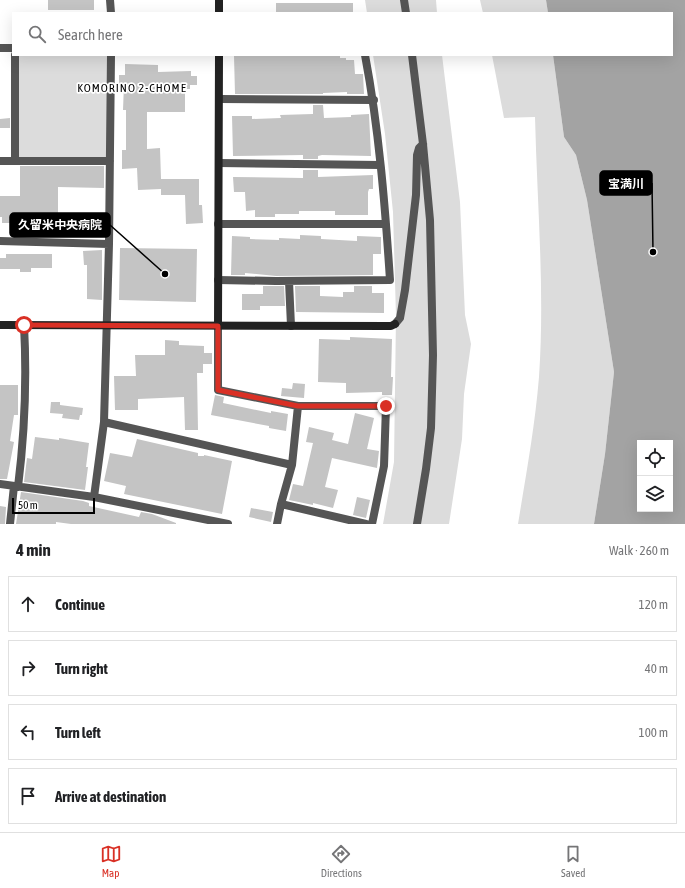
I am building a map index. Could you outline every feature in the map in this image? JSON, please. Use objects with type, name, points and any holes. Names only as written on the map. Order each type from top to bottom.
[{"type":"street","points":[[110,0],[111,12]]},
{"type":"street","points":[[219,0],[219,12]]},
{"type":"street","points":[[404,0],[406,12]]},
{"type":"street","points":[[0,48],[12,48]]},
{"type":"street","points":[[15,56],[15,161]]},
{"type":"street","points":[[94,497],[104,422],[109,244],[111,56]]},
{"type":"street","points":[[219,56],[218,390],[298,406],[386,406],[384,466],[372,524]]},
{"type":"street","points":[[218,280],[289,282],[390,280],[374,100],[365,56]]},
{"type":"street","points":[[412,56],[423,144],[430,220],[433,355],[431,428],[417,524]]},
{"type":"street","points":[[220,99],[374,100]]},
{"type":"street","points":[[0,325],[391,326],[400,318],[416,195],[417,155],[419,148],[423,144]]},
{"type":"street","points":[[0,161],[110,161]]},
{"type":"street","points":[[219,163],[380,165]]},
{"type":"street","points":[[218,224],[386,224]]},
{"type":"street","points":[[0,241],[109,244]]},
{"type":"street","points":[[289,282],[291,326]]},
{"type":"street","points":[[10,524],[23,449],[26,407],[24,325]]},
{"type":"street","points":[[277,524],[292,465],[298,406]]},
{"type":"street","points":[[104,422],[292,465]]},
{"type":"street","points":[[0,484],[94,497],[228,524]]},
{"type":"street","points":[[281,504],[366,524]]},
{"type":"shaded area","points":[[365,0],[436,0],[437,12],[367,12]]},
{"type":"shaded area","points":[[480,0],[546,0],[548,12],[483,12]]},
{"type":"shaded area","points":[[546,0],[685,0],[685,524],[594,524],[605,454],[614,372],[587,200],[576,155],[564,137],[553,56],[673,56],[673,12],[548,12]]},
{"type":"shaded area","points":[[17,56],[109,56],[108,158],[18,159]]},
{"type":"shaded area","points":[[373,56],[442,56],[460,202],[465,315],[471,344],[464,394],[462,439],[449,524],[383,524],[394,462],[396,316],[393,212],[385,134]]},
{"type":"shaded area","points":[[492,56],[553,56],[564,137],[576,155],[587,200],[614,372],[605,454],[594,524],[518,524],[530,450],[539,377],[541,344],[541,279],[535,117],[504,118]]},
{"type":"building","points":[[48,0],[94,0],[94,10],[48,10]]},
{"type":"building","points":[[276,3],[353,3],[353,12],[276,12]]},
{"type":"building","points":[[234,56],[340,56],[340,58],[346,58],[346,60],[354,60],[355,74],[363,74],[364,94],[347,94],[347,92],[323,94],[235,94]]},
{"type":"building","points":[[125,64],[158,65],[158,72],[191,71],[191,76],[197,76],[197,85],[190,85],[190,89],[185,89],[185,112],[147,112],[147,149],[160,148],[161,179],[199,179],[199,205],[202,205],[203,223],[186,224],[185,195],[161,195],[161,189],[138,190],[137,168],[122,169],[122,150],[126,150],[126,110],[123,110],[124,84],[119,84],[119,75],[125,75]]},
{"type":"building","points":[[313,105],[323,105],[324,118],[351,117],[351,115],[369,114],[371,156],[322,155],[318,156],[318,159],[303,159],[303,155],[233,156],[232,116],[252,116],[252,119],[281,118],[280,115],[313,114]]},
{"type":"building","points":[[10,118],[10,128],[0,128],[0,119]]},
{"type":"building","points":[[20,166],[104,166],[104,188],[58,187],[58,232],[20,230],[20,223],[2,223],[2,217],[0,217],[0,196],[20,196]]},
{"type":"building","points":[[303,170],[318,170],[318,177],[373,175],[373,189],[369,189],[368,192],[368,215],[335,215],[335,211],[299,211],[299,214],[275,214],[275,217],[255,217],[255,210],[246,211],[245,192],[234,192],[233,177],[303,178]]},
{"type":"building","points":[[300,235],[321,236],[321,239],[357,241],[357,236],[381,237],[381,254],[373,254],[373,275],[276,276],[245,273],[245,275],[231,275],[232,236],[250,237],[250,239],[279,240],[279,238],[300,239]]},
{"type":"building","points":[[120,248],[197,249],[196,302],[119,300]]},
{"type":"building","points":[[102,250],[102,300],[87,299],[87,265],[84,265],[83,251]]},
{"type":"building","points":[[6,254],[52,254],[52,268],[31,268],[31,272],[20,272],[20,269],[0,269],[0,258],[6,258]]},
{"type":"building","points":[[263,286],[284,286],[285,306],[260,306],[260,310],[242,310],[242,294],[263,294]]},
{"type":"building","points":[[295,286],[320,286],[320,296],[343,297],[343,292],[354,292],[354,286],[372,286],[372,293],[384,293],[384,313],[296,312]]},
{"type":"building","points":[[350,337],[392,339],[392,395],[382,395],[382,392],[346,393],[346,383],[318,382],[319,339],[350,340]]},
{"type":"building","points":[[165,340],[179,341],[179,345],[204,346],[204,353],[212,353],[212,364],[203,364],[203,373],[197,373],[198,430],[185,430],[184,397],[138,399],[138,410],[115,410],[114,376],[136,376],[135,355],[165,355]]},
{"type":"building","points":[[293,383],[305,384],[304,398],[281,396],[282,388],[292,389]]},
{"type":"building","points":[[0,385],[18,385],[18,415],[14,415],[10,441],[14,442],[7,479],[0,479]]},
{"type":"building","points":[[215,395],[224,397],[223,403],[271,413],[271,411],[288,414],[286,431],[269,428],[269,426],[211,415]]},
{"type":"building","points":[[51,402],[60,402],[60,405],[83,408],[82,415],[80,415],[79,420],[62,418],[63,414],[50,413]]},
{"type":"building","points":[[355,413],[374,418],[367,449],[379,451],[377,468],[332,458],[325,487],[338,490],[333,508],[313,503],[313,505],[289,500],[293,484],[303,486],[313,443],[306,442],[309,427],[334,433],[332,440],[348,444]]},
{"type":"building","points":[[35,437],[59,440],[59,438],[89,443],[85,490],[24,482],[27,458],[32,459]]},
{"type":"building","points":[[137,439],[198,453],[198,456],[204,455],[232,461],[222,514],[124,494],[126,486],[104,481],[110,453],[132,457]]},
{"type":"building","points":[[21,492],[83,501],[89,503],[89,506],[139,517],[141,512],[152,514],[176,524],[71,524],[56,522],[56,524],[16,524]]},
{"type":"building","points":[[357,497],[370,500],[366,518],[353,515]]},
{"type":"building","points":[[0,506],[6,507],[5,524],[0,524]]},
{"type":"building","points":[[251,508],[273,512],[271,522],[249,517]]},
{"type":"place","name":"宝満川","points":[[653,252]]},
{"type":"place","name":"久留米中央病院","points":[[165,274]]},
{"type":"district","name":"KOMORINO 2-CHOME","points":[[132,88]]},
{"type":"route","points":[[24,325],[218,326],[218,390],[298,406],[386,406]]}]
